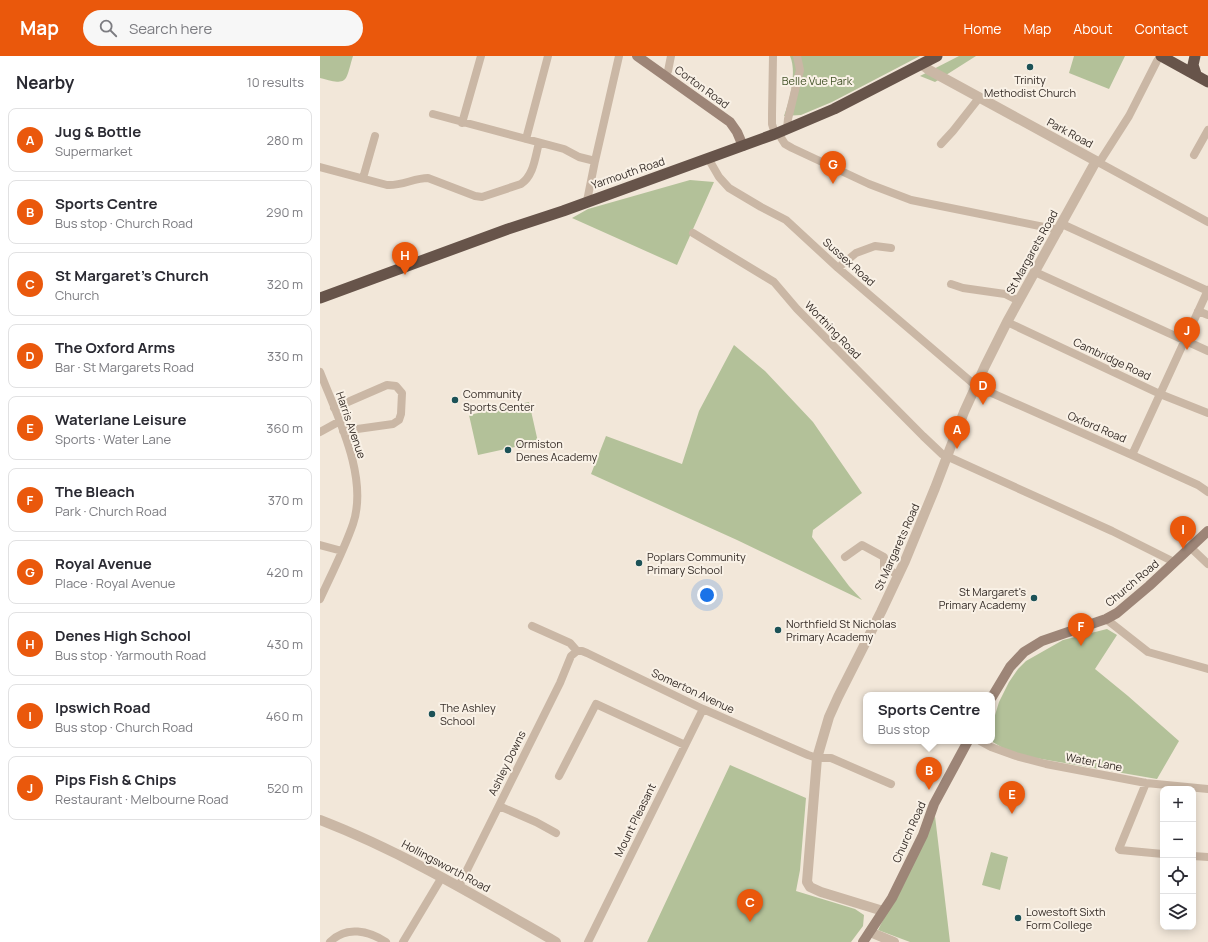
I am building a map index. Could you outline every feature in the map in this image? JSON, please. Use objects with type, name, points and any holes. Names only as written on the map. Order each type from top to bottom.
[{"type":"highway","name":"Yarmouth Road","points":[[320,298],[587,201],[744,146],[782,129],[834,109],[938,56]]},
{"type":"highway","points":[[1195,56],[1193,65],[1196,74]]},
{"type":"highway","points":[[1159,59],[1196,74],[1208,82]]},
{"type":"main road","name":"Corton Road","points":[[636,56],[666,75],[730,122],[744,146]]},
{"type":"main road","name":"Church Road","points":[[995,692],[1010,667],[1017,658],[1028,649],[1042,641],[1106,619],[1129,603],[1208,531]]},
{"type":"main road","name":"Church Road","points":[[863,942],[892,898],[923,835],[934,804],[966,744]]},
{"type":"street","points":[[462,123],[481,56]]},
{"type":"street","points":[[526,139],[548,56]]},
{"type":"street","points":[[587,201],[619,56]]},
{"type":"street","points":[[666,75],[671,56]]},
{"type":"street","points":[[773,56],[772,124],[782,129]]},
{"type":"street","points":[[782,129],[800,70],[797,56]]},
{"type":"street","points":[[1098,162],[1129,116],[1159,59]]},
{"type":"street","name":"Park Road","points":[[921,64],[979,98],[1208,222]]},
{"type":"street","points":[[940,144],[953,132],[979,98]]},
{"type":"street","points":[[433,114],[462,123],[564,149],[579,157],[595,161]]},
{"type":"street","points":[[772,114],[779,118],[785,144],[869,184],[910,200],[1060,227],[1208,291],[1132,455]]},
{"type":"street","points":[[1194,155],[1208,130]]},
{"type":"street","points":[[363,178],[375,136]]},
{"type":"street","points":[[320,167],[394,186],[422,178],[428,178],[475,196],[487,196],[525,181],[530,174],[539,143]]},
{"type":"street","name":"Sussex Road","points":[[708,158],[719,177],[729,188],[786,220],[838,268],[976,386]]},
{"type":"street","name":"St Margarets Road","points":[[883,911],[821,892],[810,887],[807,882],[817,758],[821,741],[838,697],[899,575],[976,386],[1007,322],[1098,162]]},
{"type":"street","name":"Worthing Road","points":[[693,233],[774,282],[797,309],[923,436],[947,457],[1119,534],[1174,562]]},
{"type":"street","points":[[838,268],[856,253],[875,246],[891,248]]},
{"type":"street","points":[[1035,272],[1208,351]]},
{"type":"street","points":[[951,284],[963,288],[1005,294],[1019,301]]},
{"type":"street","points":[[1198,311],[1208,315]]},
{"type":"street","name":"Cambridge Road","points":[[1007,322],[1160,394],[1208,414]]},
{"type":"street","name":"Harris Avenue","points":[[320,372],[340,421],[352,457],[356,480],[357,504],[353,523],[320,599]]},
{"type":"street","points":[[334,408],[387,385],[396,386],[402,393],[401,414],[399,420],[393,424],[343,431]]},
{"type":"street","name":"Oxford Road","points":[[976,386],[1198,485],[1208,492]]},
{"type":"street","points":[[320,432],[340,421]]},
{"type":"street","points":[[320,545],[342,551]]},
{"type":"street","points":[[845,558],[862,545],[884,557],[884,568],[899,575]]},
{"type":"street","points":[[1190,547],[1208,564]]},
{"type":"street","points":[[1106,619],[1148,652],[1208,669]]},
{"type":"street","name":"Somerton Avenue","points":[[532,626],[570,644],[577,651],[587,653],[703,709],[817,758],[831,758],[891,784]]},
{"type":"street","name":"Ashley Downs","points":[[459,886],[560,683],[571,656],[577,651]]},
{"type":"street","points":[[559,776],[596,704],[685,745]]},
{"type":"street","name":"Mount Pleasant","points":[[588,942],[703,709]]},
{"type":"street","name":"Water Lane","points":[[986,744],[1016,756],[1052,765],[1146,783],[1208,789]]},
{"type":"street","points":[[1146,783],[1119,849],[1160,854]]},
{"type":"street","points":[[499,806],[536,822],[556,833]]},
{"type":"street","name":"Hollingsworth Road","points":[[320,820],[400,855],[459,886],[556,942]]},
{"type":"street","points":[[1196,856],[1208,857]]},
{"type":"street","points":[[403,942],[442,877]]},
{"type":"street","points":[[330,942],[333,939],[349,932],[369,933],[386,942]]},
{"type":"street","points":[[870,932],[894,942]]},
{"type":"green space","points":[[320,56],[353,56],[349,72],[344,80],[336,82],[320,78]]},
{"type":"green space","name":"Belle Vue Park","points":[[790,56],[920,56],[832,102],[801,115],[784,116],[793,78]]},
{"type":"green space","points":[[959,56],[976,56],[935,82],[920,76]]},
{"type":"green space","points":[[1074,56],[1125,56],[1109,89],[1069,73]]},
{"type":"green space","points":[[690,180],[714,182],[677,265],[572,218],[588,209]]},
{"type":"green space","points":[[734,345],[765,371],[813,422],[862,493],[813,530],[812,537],[849,586],[862,600],[737,540],[591,474],[606,436],[682,464],[699,411]]},
{"type":"green space","points":[[529,402],[538,442],[478,455],[469,415]]},
{"type":"green space","points":[[1107,629],[1117,635],[1095,669],[1179,741],[1157,779],[1024,756],[1008,751],[995,743],[995,715],[999,702],[1009,682],[1026,661],[1063,640]]},
{"type":"green space","points":[[730,765],[806,798],[800,870],[796,891],[855,909],[864,915],[863,926],[851,942],[647,942]]},
{"type":"green space","points":[[935,816],[950,942],[910,942],[878,930]]},
{"type":"green space","points":[[991,852],[1008,857],[1000,890],[982,885]]},
{"type":"place","name":"Trinity Methodist Church","points":[[1030,67]]},
{"type":"place","name":"Royal Avenue","points":[[833,184]]},
{"type":"place","name":"Denes High School","points":[[405,275]]},
{"type":"place","name":"Pips Fish & Chips","points":[[1187,350]]},
{"type":"place","name":"Community Sports Center","points":[[455,400]]},
{"type":"place","name":"The Oxford Arms","points":[[983,405]]},
{"type":"place","name":"Jug & Bottle","points":[[957,449]]},
{"type":"place","name":"Ormiston Denes Academy","points":[[508,450]]},
{"type":"place","name":"Ipswich Road","points":[[1183,549]]},
{"type":"place","name":"Poplars Community Primary School","points":[[639,563]]},
{"type":"place","name":"St Margaret's Primary Academy","points":[[1034,598]]},
{"type":"place","name":"Northfield St Nicholas Primary Academy","points":[[778,630]]},
{"type":"place","name":"The Bleach","points":[[1081,646]]},
{"type":"place","name":"The Ashley School","points":[[432,714]]},
{"type":"place","name":"Sports Centre","points":[[929,790]]},
{"type":"place","name":"Waterlane Leisure","points":[[1012,814]]},
{"type":"place","name":"Lowestoft Sixth Form College","points":[[1018,918]]},
{"type":"place","name":"St Margaret's Church","points":[[750,922]]}]
